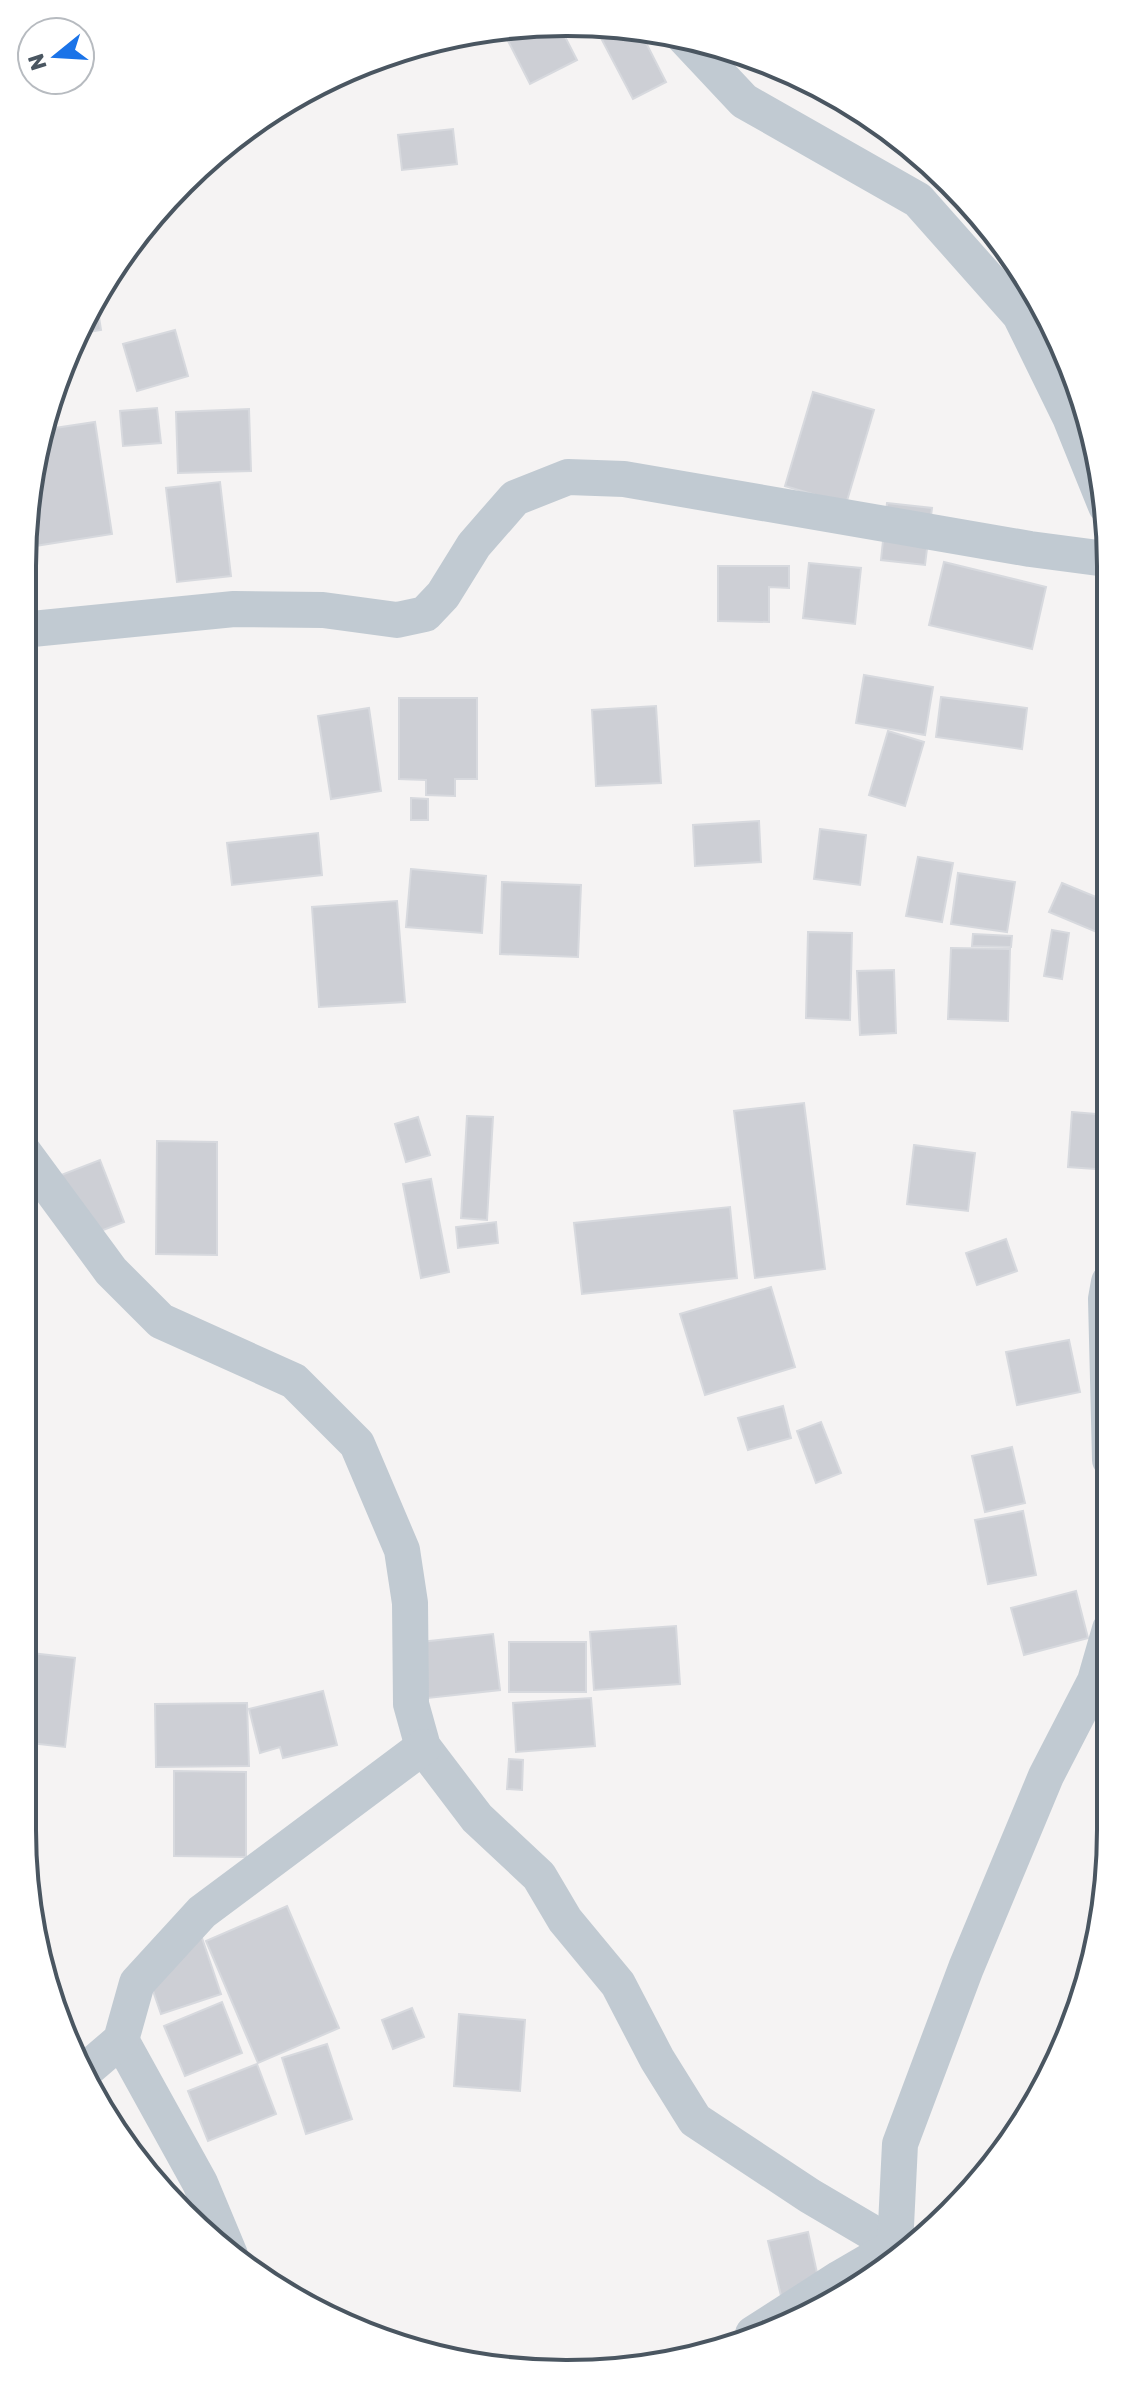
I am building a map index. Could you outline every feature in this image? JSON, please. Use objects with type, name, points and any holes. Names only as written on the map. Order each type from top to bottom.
[{"type":"street","points":[[699,53],[744,101],[918,200],[1020,315],[1085,454]]},
{"type":"street","points":[[36,629],[234,609],[323,610],[397,620],[425,614],[443,595],[474,545],[515,498],[568,477],[624,479],[1097,558]]},
{"type":"street","points":[[36,1169],[111,1271],[161,1321],[294,1381],[357,1444],[402,1550],[410,1603],[411,1704],[423,1747],[477,1818],[539,1876],[565,1920],[618,1984],[657,2059],[695,2120],[892,2248]]},
{"type":"street","points":[[896,2244],[900,2144],[966,1968],[1046,1776],[1097,1674]]},
{"type":"street","points":[[92,2065],[121,2040],[137,1983],[202,1912],[423,1747]]},
{"type":"street","points":[[121,2040],[200,2183],[220,2230]]},
{"type":"street","points":[[789,2311],[840,2278],[875,2260]]},
{"type":"building","points":[[565,36],[577,60],[530,84],[507,40]]},
{"type":"building","points":[[607,38],[646,42],[666,82],[633,99],[602,40]]},
{"type":"building","points":[[453,129],[457,164],[402,170],[398,135]]},
{"type":"building","points":[[99,317],[101,330],[91,332]]},
{"type":"building","points":[[175,330],[188,376],[137,391],[123,344]]},
{"type":"building","points":[[813,392],[874,410],[846,504],[785,486]]},
{"type":"building","points":[[157,408],[161,443],[123,446],[120,411]]},
{"type":"building","points":[[249,409],[251,471],[178,473],[176,412]]},
{"type":"building","points":[[95,422],[112,534],[37,546],[46,463],[54,428]]},
{"type":"building","points":[[220,482],[231,576],[177,582],[166,488]]},
{"type":"building","points":[[887,503],[932,508],[925,565],[881,560]]},
{"type":"building","points":[[944,562],[1046,587],[1032,649],[929,625]]},
{"type":"building","points":[[809,563],[861,568],[855,624],[803,618]]},
{"type":"building","points":[[718,566],[789,566],[789,588],[769,587],[769,622],[718,621]]},
{"type":"building","points":[[864,675],[933,687],[925,735],[856,723]]},
{"type":"building","points":[[941,697],[1027,708],[1022,749],[936,737]]},
{"type":"building","points":[[399,698],[477,698],[477,779],[455,779],[455,796],[426,795],[426,780],[399,779]]},
{"type":"building","points":[[656,706],[661,783],[596,786],[592,710]]},
{"type":"building","points":[[369,708],[381,791],[331,799],[318,716]]},
{"type":"building","points":[[888,731],[924,742],[905,806],[869,795]]},
{"type":"building","points":[[411,798],[428,799],[428,820],[411,820]]},
{"type":"building","points":[[759,821],[761,862],[695,866],[693,825]]},
{"type":"building","points":[[820,829],[866,835],[860,885],[814,879]]},
{"type":"building","points":[[318,833],[322,875],[232,885],[227,843]]},
{"type":"building","points":[[918,857],[953,863],[942,922],[906,916]]},
{"type":"building","points":[[411,869],[486,876],[482,933],[406,927]]},
{"type":"building","points":[[958,873],[1015,882],[1007,932],[951,924]]},
{"type":"building","points":[[502,882],[581,885],[578,957],[500,954]]},
{"type":"building","points":[[1062,883],[1097,897],[1097,932],[1049,912]]},
{"type":"building","points":[[397,901],[405,1002],[319,1007],[312,907]]},
{"type":"building","points":[[1052,930],[1069,933],[1062,979],[1044,976]]},
{"type":"building","points":[[808,932],[852,933],[850,1020],[806,1018]]},
{"type":"building","points":[[973,934],[1012,936],[1011,947],[972,946]]},
{"type":"building","points":[[951,948],[1010,949],[1008,1021],[948,1019]]},
{"type":"building","points":[[894,970],[896,1033],[860,1035],[857,971]]},
{"type":"building","points":[[804,1103],[825,1269],[755,1278],[734,1111]]},
{"type":"building","points":[[1072,1112],[1097,1114],[1097,1169],[1068,1167]]},
{"type":"building","points":[[467,1116],[493,1117],[487,1220],[461,1218]]},
{"type":"building","points":[[418,1117],[430,1155],[406,1162],[395,1124]]},
{"type":"building","points":[[157,1141],[217,1142],[217,1255],[156,1254]]},
{"type":"building","points":[[914,1145],[975,1153],[968,1211],[907,1204]]},
{"type":"building","points":[[100,1160],[124,1222],[80,1239],[56,1177]]},
{"type":"building","points":[[431,1179],[449,1272],[421,1278],[403,1184]]},
{"type":"building","points":[[730,1207],[737,1278],[582,1294],[574,1223]]},
{"type":"building","points":[[496,1222],[498,1243],[458,1248],[456,1227]]},
{"type":"building","points":[[1006,1239],[1017,1271],[977,1285],[966,1253]]},
{"type":"building","points":[[771,1287],[795,1367],[705,1395],[680,1314]]},
{"type":"building","points":[[1069,1340],[1080,1392],[1017,1405],[1006,1352]]},
{"type":"building","points":[[783,1406],[791,1438],[748,1450],[738,1418]]},
{"type":"building","points":[[821,1422],[841,1473],[816,1483],[797,1431]]},
{"type":"building","points":[[1012,1447],[1025,1503],[985,1512],[972,1456]]},
{"type":"building","points":[[1023,1511],[1036,1575],[988,1584],[975,1520]]},
{"type":"building","points":[[1076,1591],[1088,1638],[1024,1655],[1011,1608]]},
{"type":"building","points":[[676,1626],[680,1684],[594,1690],[590,1632]]},
{"type":"building","points":[[493,1634],[500,1690],[428,1698],[421,1642]]},
{"type":"building","points":[[509,1642],[586,1642],[586,1692],[509,1692]]},
{"type":"building","points":[[36,1654],[75,1658],[65,1747],[36,1744]]},
{"type":"building","points":[[323,1691],[337,1745],[283,1758],[280,1747],[260,1753],[249,1709]]},
{"type":"building","points":[[591,1698],[595,1746],[516,1752],[513,1703]]},
{"type":"building","points":[[247,1703],[249,1766],[156,1767],[155,1704]]},
{"type":"building","points":[[509,1759],[523,1760],[522,1790],[507,1789]]},
{"type":"building","points":[[174,1771],[246,1772],[246,1857],[174,1856]]},
{"type":"building","points":[[287,1906],[339,2028],[258,2063],[206,1941]]},
{"type":"building","points":[[202,1938],[221,1994],[161,2014],[142,1959]]},
{"type":"building","points":[[222,2002],[242,2053],[185,2076],[164,2026]]},
{"type":"building","points":[[412,2008],[424,2037],[393,2049],[382,2020]]},
{"type":"building","points":[[459,2014],[525,2020],[520,2091],[454,2086]]},
{"type":"building","points":[[327,2044],[352,2119],[306,2134],[282,2058]]},
{"type":"building","points":[[257,2064],[276,2114],[208,2141],[188,2091]]},
{"type":"building","points":[[808,2232],[821,2291],[782,2300],[768,2241]]}]
